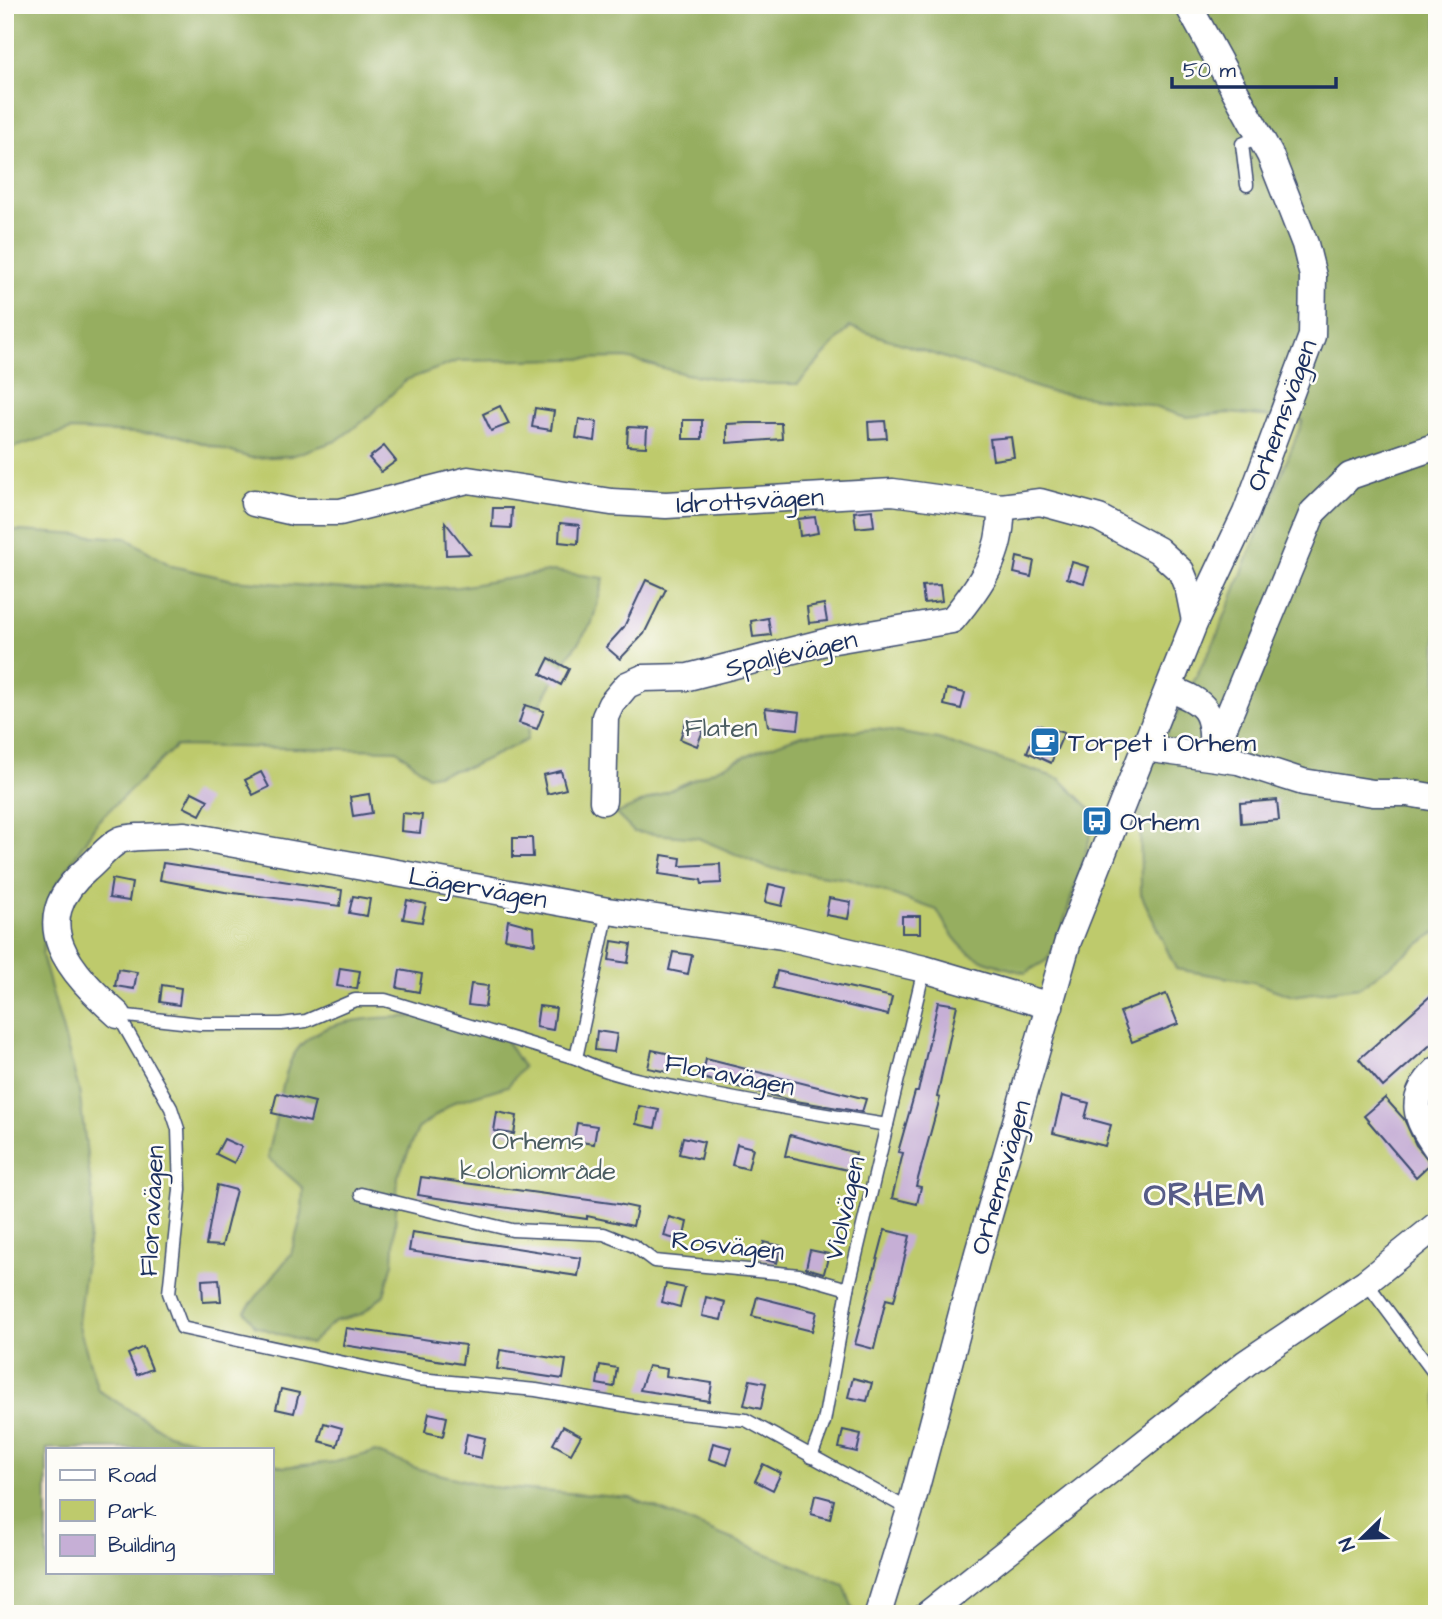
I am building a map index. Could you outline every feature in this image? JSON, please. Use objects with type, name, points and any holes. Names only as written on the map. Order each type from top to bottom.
[{"type":"street","name":"Orhemsvägen","points":[[878,1614],[910,1510],[982,1239],[1068,941],[1195,621],[1246,513],[1312,336],[1313,276],[1270,155],[1188,5]]},
{"type":"street","points":[[1212,756],[1313,512],[1350,476],[1437,446]]},
{"type":"street","name":"Idrottsvägen","points":[[254,503],[294,512],[340,512],[468,480],[611,502],[666,505],[893,492],[1001,506],[1040,502],[1099,518],[1158,550],[1181,571],[1195,621]]},
{"type":"street","name":"Spaljévägen","points":[[603,801],[605,717],[611,704],[627,685],[643,678],[688,677],[829,641],[952,620],[983,583],[1002,527],[1001,506]]},
{"type":"street","points":[[1170,689],[1198,699],[1213,726],[1212,756]]},
{"type":"street","points":[[1144,748],[1212,756],[1303,782],[1373,793],[1408,793],[1437,798]]},
{"type":"street","name":"Lägervägen","points":[[118,1015],[83,983],[64,955],[54,924],[62,898],[80,875],[120,840],[185,835],[608,911],[782,936],[924,969],[1050,1006]]},
{"type":"street","points":[[1437,1070],[1419,1092],[1416,1107],[1419,1120],[1437,1149]]},
{"type":"street","points":[[928,1614],[1246,1363],[1366,1283],[1437,1225]]},
{"type":"lane","points":[[1247,186],[1242,144],[1260,136]]},
{"type":"lane","points":[[576,1058],[608,911]]},
{"type":"lane","name":"Violvägen","points":[[811,1457],[824,1422],[848,1289],[924,969]]},
{"type":"lane","name":"Floravägen","points":[[118,1015],[200,1024],[281,1024],[306,1021],[355,1000],[385,1000],[576,1058],[591,1067],[654,1083],[887,1125]]},
{"type":"lane","name":"Floravägen","points":[[118,1015],[171,1108],[178,1129],[180,1190],[169,1293],[182,1328],[419,1379],[536,1390],[659,1411],[746,1420],[910,1510]]},
{"type":"lane","name":"Rosvägen","points":[[361,1194],[512,1230],[604,1234],[634,1246],[654,1261],[799,1275],[848,1289]]},
{"type":"lane","points":[[1366,1283],[1437,1377]]},
{"type":"green space","name":"Flaten","points":[[5,5],[1437,5],[1437,1614],[5,1614]]},
{"type":"green space","points":[[5,5],[1437,5],[1437,931],[1360,987],[1292,996],[1253,982],[1176,969],[1141,894],[1140,804],[1148,770],[1216,638],[1303,420],[1229,413],[1186,417],[1144,404],[1050,392],[850,327],[798,384],[757,384],[685,374],[626,358],[458,361],[406,380],[365,420],[336,441],[291,456],[251,458],[176,435],[71,430],[5,450]]},
{"type":"green space","points":[[5,530],[126,538],[172,566],[233,580],[373,591],[459,587],[553,571],[604,578],[592,623],[561,667],[530,723],[527,740],[472,766],[428,776],[397,750],[176,746],[98,821],[54,890],[42,955],[79,1090],[93,1203],[78,1323],[98,1390],[168,1434],[224,1448],[46,1448],[46,1574],[273,1574],[273,1463],[283,1467],[335,1462],[375,1452],[419,1469],[491,1487],[631,1498],[844,1585],[855,1614],[5,1614]]},
{"type":"green space","points":[[877,729],[938,739],[1060,779],[1097,815],[1059,938],[1047,960],[1025,973],[993,964],[963,947],[937,910],[848,879],[768,868],[698,838],[634,832],[616,814],[757,751],[801,735]]},
{"type":"green space","points":[[421,1016],[469,1032],[502,1034],[523,1067],[508,1086],[454,1102],[418,1129],[398,1176],[393,1263],[384,1295],[362,1314],[335,1321],[310,1344],[255,1326],[245,1311],[291,1254],[302,1214],[303,1188],[268,1158],[281,1092],[292,1058],[302,1044],[316,1033],[332,1026],[368,1019]]},
{"type":"building","points":[[500,406],[509,424],[491,431],[483,414]]},
{"type":"building","points":[[535,408],[554,411],[551,430],[532,427]]},
{"type":"building","points":[[579,419],[597,422],[595,441],[576,438]]},
{"type":"building","points":[[683,420],[702,420],[702,439],[683,439]]},
{"type":"building","points":[[885,421],[887,438],[869,439],[868,422]]},
{"type":"building","points":[[781,423],[782,439],[727,443],[727,424]]},
{"type":"building","points":[[628,427],[647,428],[646,447],[627,446]]},
{"type":"building","points":[[1011,437],[1014,457],[993,460],[990,439]]},
{"type":"building","points":[[384,446],[396,461],[381,472],[369,458]]},
{"type":"building","points":[[493,508],[512,508],[511,528],[492,527]]},
{"type":"building","points":[[872,510],[874,526],[856,528],[854,512]]},
{"type":"building","points":[[815,517],[818,533],[800,536],[798,519]]},
{"type":"building","points":[[445,522],[470,554],[446,555]]},
{"type":"building","points":[[560,523],[579,525],[578,544],[559,542]]},
{"type":"building","points":[[1017,557],[1034,561],[1031,577],[1014,573]]},
{"type":"building","points":[[1072,562],[1089,567],[1084,583],[1067,578]]},
{"type":"building","points":[[646,580],[666,589],[644,634],[620,659],[606,647],[624,627]]},
{"type":"building","points":[[940,585],[942,601],[924,603],[922,586]]},
{"type":"building","points":[[824,604],[827,621],[809,623],[807,607]]},
{"type":"building","points":[[768,618],[771,635],[753,637],[751,621]]},
{"type":"building","points":[[549,658],[569,669],[561,685],[541,674]]},
{"type":"building","points":[[947,689],[965,693],[961,709],[944,705]]},
{"type":"building","points":[[525,705],[544,711],[537,729],[519,723]]},
{"type":"building","points":[[765,708],[800,712],[798,729],[768,726]]},
{"type":"building","points":[[686,721],[704,728],[697,746],[680,739]]},
{"type":"building","name":"Torpet i Orhem","points":[[1038,725],[1064,733],[1051,763],[1027,752]]},
{"type":"building","points":[[561,771],[566,789],[547,794],[543,775]]},
{"type":"building","points":[[261,772],[269,787],[253,795],[245,780]]},
{"type":"building","points":[[192,792],[208,800],[200,815],[184,807]]},
{"type":"building","points":[[369,794],[372,813],[353,816],[350,797]]},
{"type":"building","points":[[1277,800],[1279,820],[1241,823],[1240,803]]},
{"type":"building","points":[[402,813],[422,815],[420,833],[401,831]]},
{"type":"building","points":[[513,838],[532,838],[533,857],[513,857]]},
{"type":"building","points":[[662,855],[681,858],[680,866],[720,864],[721,883],[702,884],[701,880],[659,874]]},
{"type":"building","points":[[163,863],[342,890],[340,906],[225,892],[160,880]]},
{"type":"building","points":[[112,879],[132,883],[129,901],[109,898]]},
{"type":"building","points":[[769,884],[786,888],[782,906],[765,902]]},
{"type":"building","points":[[353,896],[370,899],[367,916],[349,913]]},
{"type":"building","points":[[829,898],[851,902],[848,919],[826,915]]},
{"type":"building","points":[[407,900],[426,904],[422,922],[403,919]]},
{"type":"building","points":[[902,916],[920,916],[920,933],[902,933]]},
{"type":"building","points":[[508,920],[534,927],[535,944],[505,939]]},
{"type":"building","points":[[612,941],[631,944],[628,963],[609,960]]},
{"type":"building","points":[[673,952],[692,955],[688,974],[669,970]]},
{"type":"building","points":[[340,968],[360,971],[357,989],[337,986]]},
{"type":"building","points":[[118,969],[137,972],[134,989],[115,986]]},
{"type":"building","points":[[400,970],[422,974],[419,992],[397,988]]},
{"type":"building","points":[[777,971],[892,997],[888,1015],[773,988]]},
{"type":"building","points":[[471,984],[488,986],[485,1007],[468,1005]]},
{"type":"building","points":[[162,985],[181,988],[179,1005],[160,1002]]},
{"type":"building","points":[[1437,990],[1437,1039],[1383,1087],[1359,1059]]},
{"type":"building","points":[[1166,994],[1178,1024],[1132,1042],[1120,1012]]},
{"type":"building","points":[[938,1002],[957,1005],[937,1097],[940,1098],[916,1186],[921,1187],[917,1204],[892,1198],[903,1153],[898,1152],[915,1092],[918,1092]]},
{"type":"building","points":[[539,1006],[556,1008],[553,1030],[536,1027]]},
{"type":"building","points":[[597,1031],[617,1034],[614,1052],[595,1050]]},
{"type":"building","points":[[652,1050],[671,1054],[667,1072],[648,1068]]},
{"type":"building","points":[[706,1059],[866,1099],[862,1112],[790,1100],[702,1078]]},
{"type":"building","points":[[277,1093],[315,1102],[310,1122],[272,1113]]},
{"type":"building","points":[[1062,1096],[1089,1103],[1085,1118],[1111,1125],[1105,1146],[1053,1133]]},
{"type":"building","points":[[1385,1098],[1404,1119],[1416,1145],[1431,1163],[1416,1177],[1364,1116]]},
{"type":"building","points":[[639,1106],[659,1110],[655,1128],[636,1124]]},
{"type":"building","points":[[497,1112],[517,1116],[514,1134],[494,1131]]},
{"type":"building","points":[[577,1123],[597,1126],[594,1144],[574,1141]]},
{"type":"building","points":[[790,1135],[856,1153],[852,1171],[785,1156]]},
{"type":"building","points":[[683,1137],[704,1142],[700,1159],[679,1154]]},
{"type":"building","points":[[224,1139],[242,1147],[234,1163],[216,1154]]},
{"type":"building","points":[[737,1144],[753,1148],[748,1169],[732,1165]]},
{"type":"building","points":[[421,1177],[637,1208],[633,1226],[587,1216],[587,1219],[437,1198],[418,1195]]},
{"type":"building","points":[[217,1185],[236,1190],[222,1246],[206,1245]]},
{"type":"building","points":[[669,1217],[687,1222],[683,1241],[664,1236]]},
{"type":"building","points":[[885,1230],[910,1236],[894,1301],[886,1299],[874,1349],[855,1344]]},
{"type":"building","points":[[412,1232],[581,1258],[578,1276],[409,1251]]},
{"type":"building","points":[[764,1242],[781,1246],[777,1263],[760,1258]]},
{"type":"building","points":[[810,1250],[829,1254],[824,1273],[806,1268]]},
{"type":"building","points":[[219,1279],[221,1301],[203,1302],[202,1280]]},
{"type":"building","points":[[666,1284],[685,1288],[680,1307],[662,1302]]},
{"type":"building","points":[[706,1297],[725,1302],[721,1320],[702,1316]]},
{"type":"building","points":[[757,1297],[817,1312],[812,1331],[752,1316]]},
{"type":"building","points":[[346,1328],[465,1345],[462,1364],[343,1345]]},
{"type":"building","points":[[143,1347],[152,1369],[137,1375],[128,1354]]},
{"type":"building","points":[[500,1350],[566,1360],[563,1379],[497,1369]]},
{"type":"building","points":[[600,1365],[617,1368],[614,1387],[597,1384]]},
{"type":"building","points":[[648,1366],[667,1369],[666,1376],[712,1383],[709,1401],[640,1390]]},
{"type":"building","points":[[853,1378],[872,1383],[867,1401],[848,1397]]},
{"type":"building","points":[[750,1380],[766,1383],[761,1409],[744,1405]]},
{"type":"building","points":[[281,1389],[299,1393],[294,1413],[276,1409]]},
{"type":"building","points":[[429,1413],[447,1417],[443,1436],[425,1432]]},
{"type":"building","points":[[324,1423],[342,1428],[337,1446],[319,1441]]},
{"type":"building","points":[[563,1426],[581,1436],[571,1454],[553,1444]]},
{"type":"building","points":[[843,1430],[861,1434],[857,1452],[839,1448]]},
{"type":"building","points":[[467,1434],[485,1438],[481,1458],[463,1454]]},
{"type":"building","points":[[713,1443],[732,1448],[727,1465],[709,1459]]},
{"type":"building","points":[[763,1464],[781,1473],[773,1490],[755,1481]]},
{"type":"building","points":[[815,1495],[834,1500],[830,1519],[811,1514]]},
{"type":"place","name":"Torpet i Orhem","points":[[1045,742]]},
{"type":"place","name":"Orhem","points":[[1097,821]]},
{"type":"district","name":"ORHEM","points":[[1205,1193]]},
{"type":"park label","name":"Orhems koloniområde","points":[[538,1155]]}]
